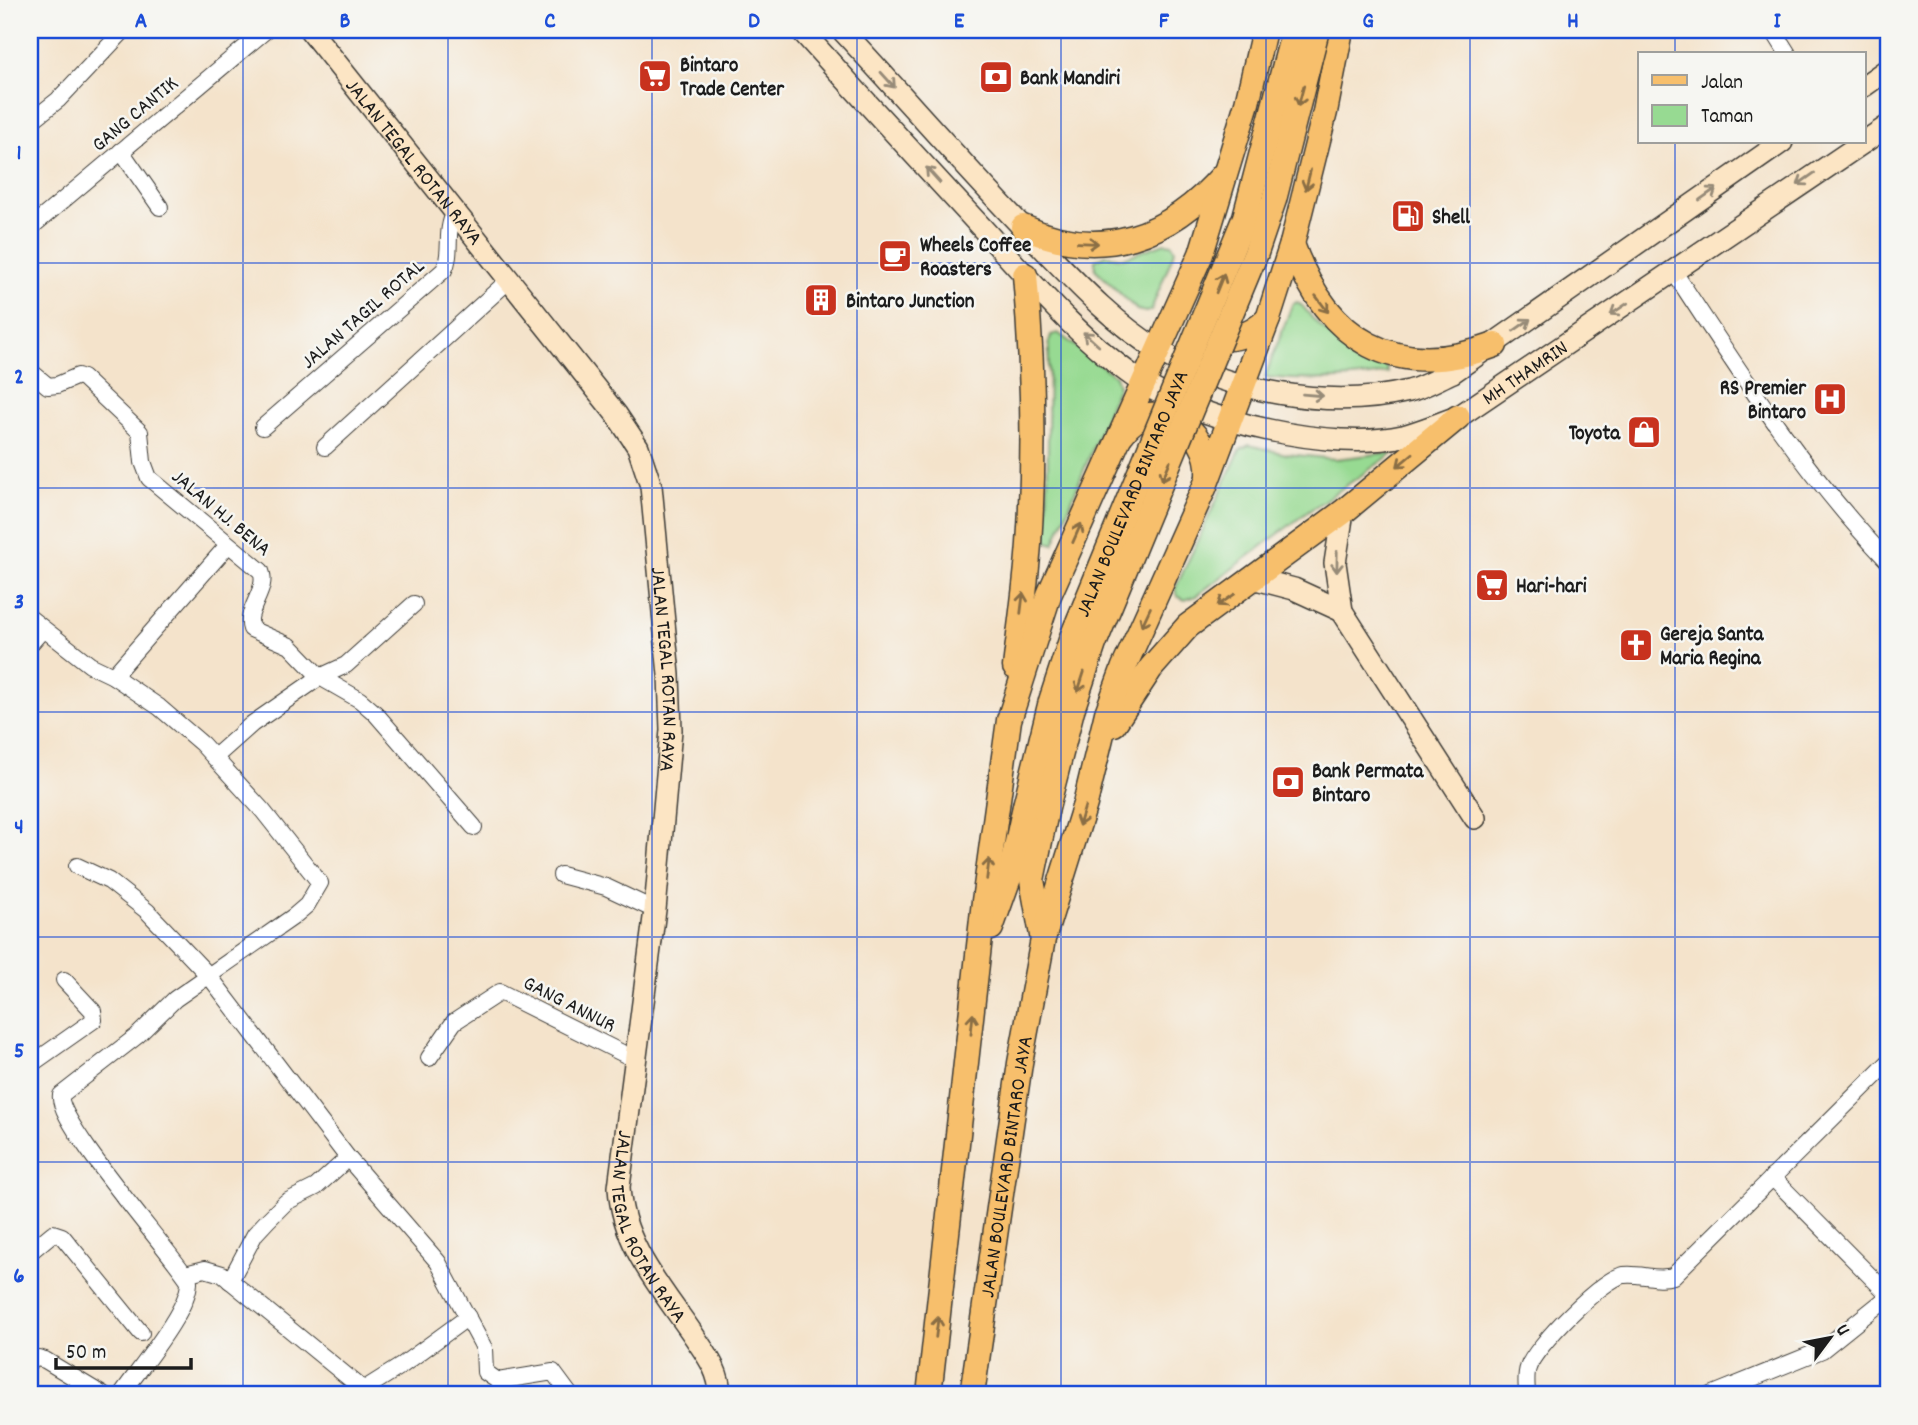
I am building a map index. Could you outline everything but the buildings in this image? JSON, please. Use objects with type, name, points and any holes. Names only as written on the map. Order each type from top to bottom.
[{"type":"main road","name":"JALAN TEGAL ROTAN RAYA","points":[[310,30],[616,414],[638,447],[648,475],[669,675],[671,730],[655,910],[634,1059],[619,1187],[620,1205],[636,1251],[715,1367],[719,1395]]},
{"type":"main road","name":"MH THAMRIN","points":[[801,30],[1062,314],[1143,383],[1198,409],[1293,434],[1353,439],[1402,436],[1458,417],[1861,144]]},
{"type":"main road","name":"MH THAMRIN","points":[[842,30],[1077,283],[1158,349],[1211,374],[1246,384],[1317,396],[1367,397],[1400,392],[1453,372],[1779,144]]},
{"type":"main road","name":"JALAN BOULEVARD BINTARO JAYA","points":[[929,1395],[1009,720],[1049,596],[1201,254],[1228,170],[1264,30]]},
{"type":"main road","name":"JALAN BOULEVARD BINTARO JAYA","points":[[1043,939],[1032,880],[1036,809],[1048,713],[1072,637],[1245,217],[1294,30]]},
{"type":"main road","name":"JALAN BOULEVARD BINTARO JAYA","points":[[979,961],[1094,644],[1265,228],[1317,30]]},
{"type":"main road","name":"JALAN BOULEVARD BINTARO JAYA","points":[[972,1395],[1021,1052],[1043,939],[1100,750],[1107,713],[1124,667],[1205,486],[1246,384],[1268,319],[1292,244],[1325,112],[1341,30]]},
{"type":"main road","points":[[1866,85],[1888,69]]},
{"type":"main road","name":"MH THAMRIN","points":[[1866,141],[1888,126]]},
{"type":"main road","points":[[1023,227],[1052,239],[1084,244],[1132,239],[1161,227],[1188,210],[1228,170]]},
{"type":"main road","points":[[1292,244],[1305,276],[1323,306],[1344,328],[1370,346],[1422,360],[1461,356],[1495,345]]},
{"type":"main road","points":[[1009,720],[1029,544],[1032,400],[1025,275]]},
{"type":"main road","points":[[1184,294],[1182,308],[1186,320],[1212,336],[1233,338],[1246,335],[1268,319]]},
{"type":"main road","points":[[1118,440],[1127,426],[1138,417],[1159,415],[1185,424],[1195,433],[1208,458],[1205,486]]},
{"type":"main road","points":[[1100,750],[1123,709],[1163,653],[1188,626],[1256,579],[1343,512],[1458,417]]},
{"type":"main road","points":[[1343,512],[1335,563],[1342,611],[1475,818]]},
{"type":"main road","points":[[1256,579],[1294,589],[1342,611]]},
{"type":"street","points":[[30,122],[58,100],[124,30]]},
{"type":"street","name":"GANG CANTIK","points":[[30,228],[266,30]]},
{"type":"street","points":[[1773,30],[1787,52]]},
{"type":"street","points":[[121,151],[160,207]]},
{"type":"street","name":"JALAN TAGIL ROTAL","points":[[263,427],[444,270],[447,260],[447,227],[454,212]]},
{"type":"street","points":[[1674,272],[1794,452],[1846,517],[1888,561]]},
{"type":"street","points":[[324,447],[509,280]]},
{"type":"street","name":"JALAN HJ. BENA","points":[[30,371],[48,386],[57,386],[78,376],[83,378],[140,432],[143,462],[149,478],[259,569],[263,576],[249,621],[251,629],[290,646],[320,677],[360,700],[375,713],[474,827]]},
{"type":"street","points":[[113,677],[159,621],[177,607],[228,545]]},
{"type":"street","points":[[215,757],[252,724],[320,677],[346,665],[414,604]]},
{"type":"street","points":[[30,618],[90,666],[113,677],[159,707],[215,757],[320,883],[307,905],[176,999],[137,1036],[65,1091],[60,1100],[79,1137],[189,1280],[189,1294],[181,1311],[121,1395]]},
{"type":"street","points":[[30,644],[43,629]]},
{"type":"street","points":[[77,866],[108,881],[147,911],[210,976],[348,1158],[432,1255],[484,1348],[485,1372],[498,1381],[553,1372],[570,1395]]},
{"type":"street","points":[[561,874],[606,887],[655,910]]},
{"type":"street","points":[[30,1065],[94,1020],[93,1011],[64,980]]},
{"type":"street","name":"GANG ANNUR","points":[[429,1058],[454,1022],[500,992],[634,1059]]},
{"type":"street","points":[[1527,1395],[1528,1367],[1552,1334],[1585,1300],[1623,1275],[1662,1279],[1672,1276],[1888,1063]]},
{"type":"street","points":[[230,1281],[255,1234],[268,1220],[286,1202],[316,1187],[348,1158]]},
{"type":"street","points":[[1711,1395],[1730,1392],[1822,1350],[1888,1296],[1772,1177]]},
{"type":"street","points":[[30,1252],[44,1237],[53,1233],[62,1236],[141,1333]]},
{"type":"street","points":[[184,1274],[213,1269],[362,1393],[468,1317]]},
{"type":"street","points":[[30,1361],[38,1358],[45,1360],[103,1395]]},
{"type":"green space","points":[[1165,243],[1172,244],[1175,250],[1151,310],[1146,312],[1137,310],[1095,269],[1095,260],[1106,255],[1123,258]]},
{"type":"green space","points":[[1297,302],[1332,336],[1357,353],[1386,366],[1388,373],[1357,378],[1265,377],[1292,305]]},
{"type":"green space","points":[[1058,333],[1115,376],[1118,386],[1054,544],[1047,542],[1049,343],[1051,335]]},
{"type":"green space","points":[[1249,445],[1286,454],[1335,459],[1395,452],[1306,513],[1196,596],[1185,600],[1177,596],[1175,589],[1240,450]]},
{"type":"place","name":"Bintaro Trade Center","points":[[655,76]]},
{"type":"place","name":"Bank Mandiri","points":[[996,77]]},
{"type":"place","name":"Shell","points":[[1408,216]]},
{"type":"place","name":"Wheels Coffee Roasters","points":[[895,256]]},
{"type":"place","name":"Bintaro Junction","points":[[821,300]]},
{"type":"place","name":"RS Premier Bintaro","points":[[1830,399]]},
{"type":"place","name":"Toyota","points":[[1644,432]]},
{"type":"place","name":"Hari-hari","points":[[1492,585]]},
{"type":"place","name":"Gereja Santa Maria Regina","points":[[1636,645]]},
{"type":"place","name":"Bank Permata Bintaro","points":[[1288,782]]}]
